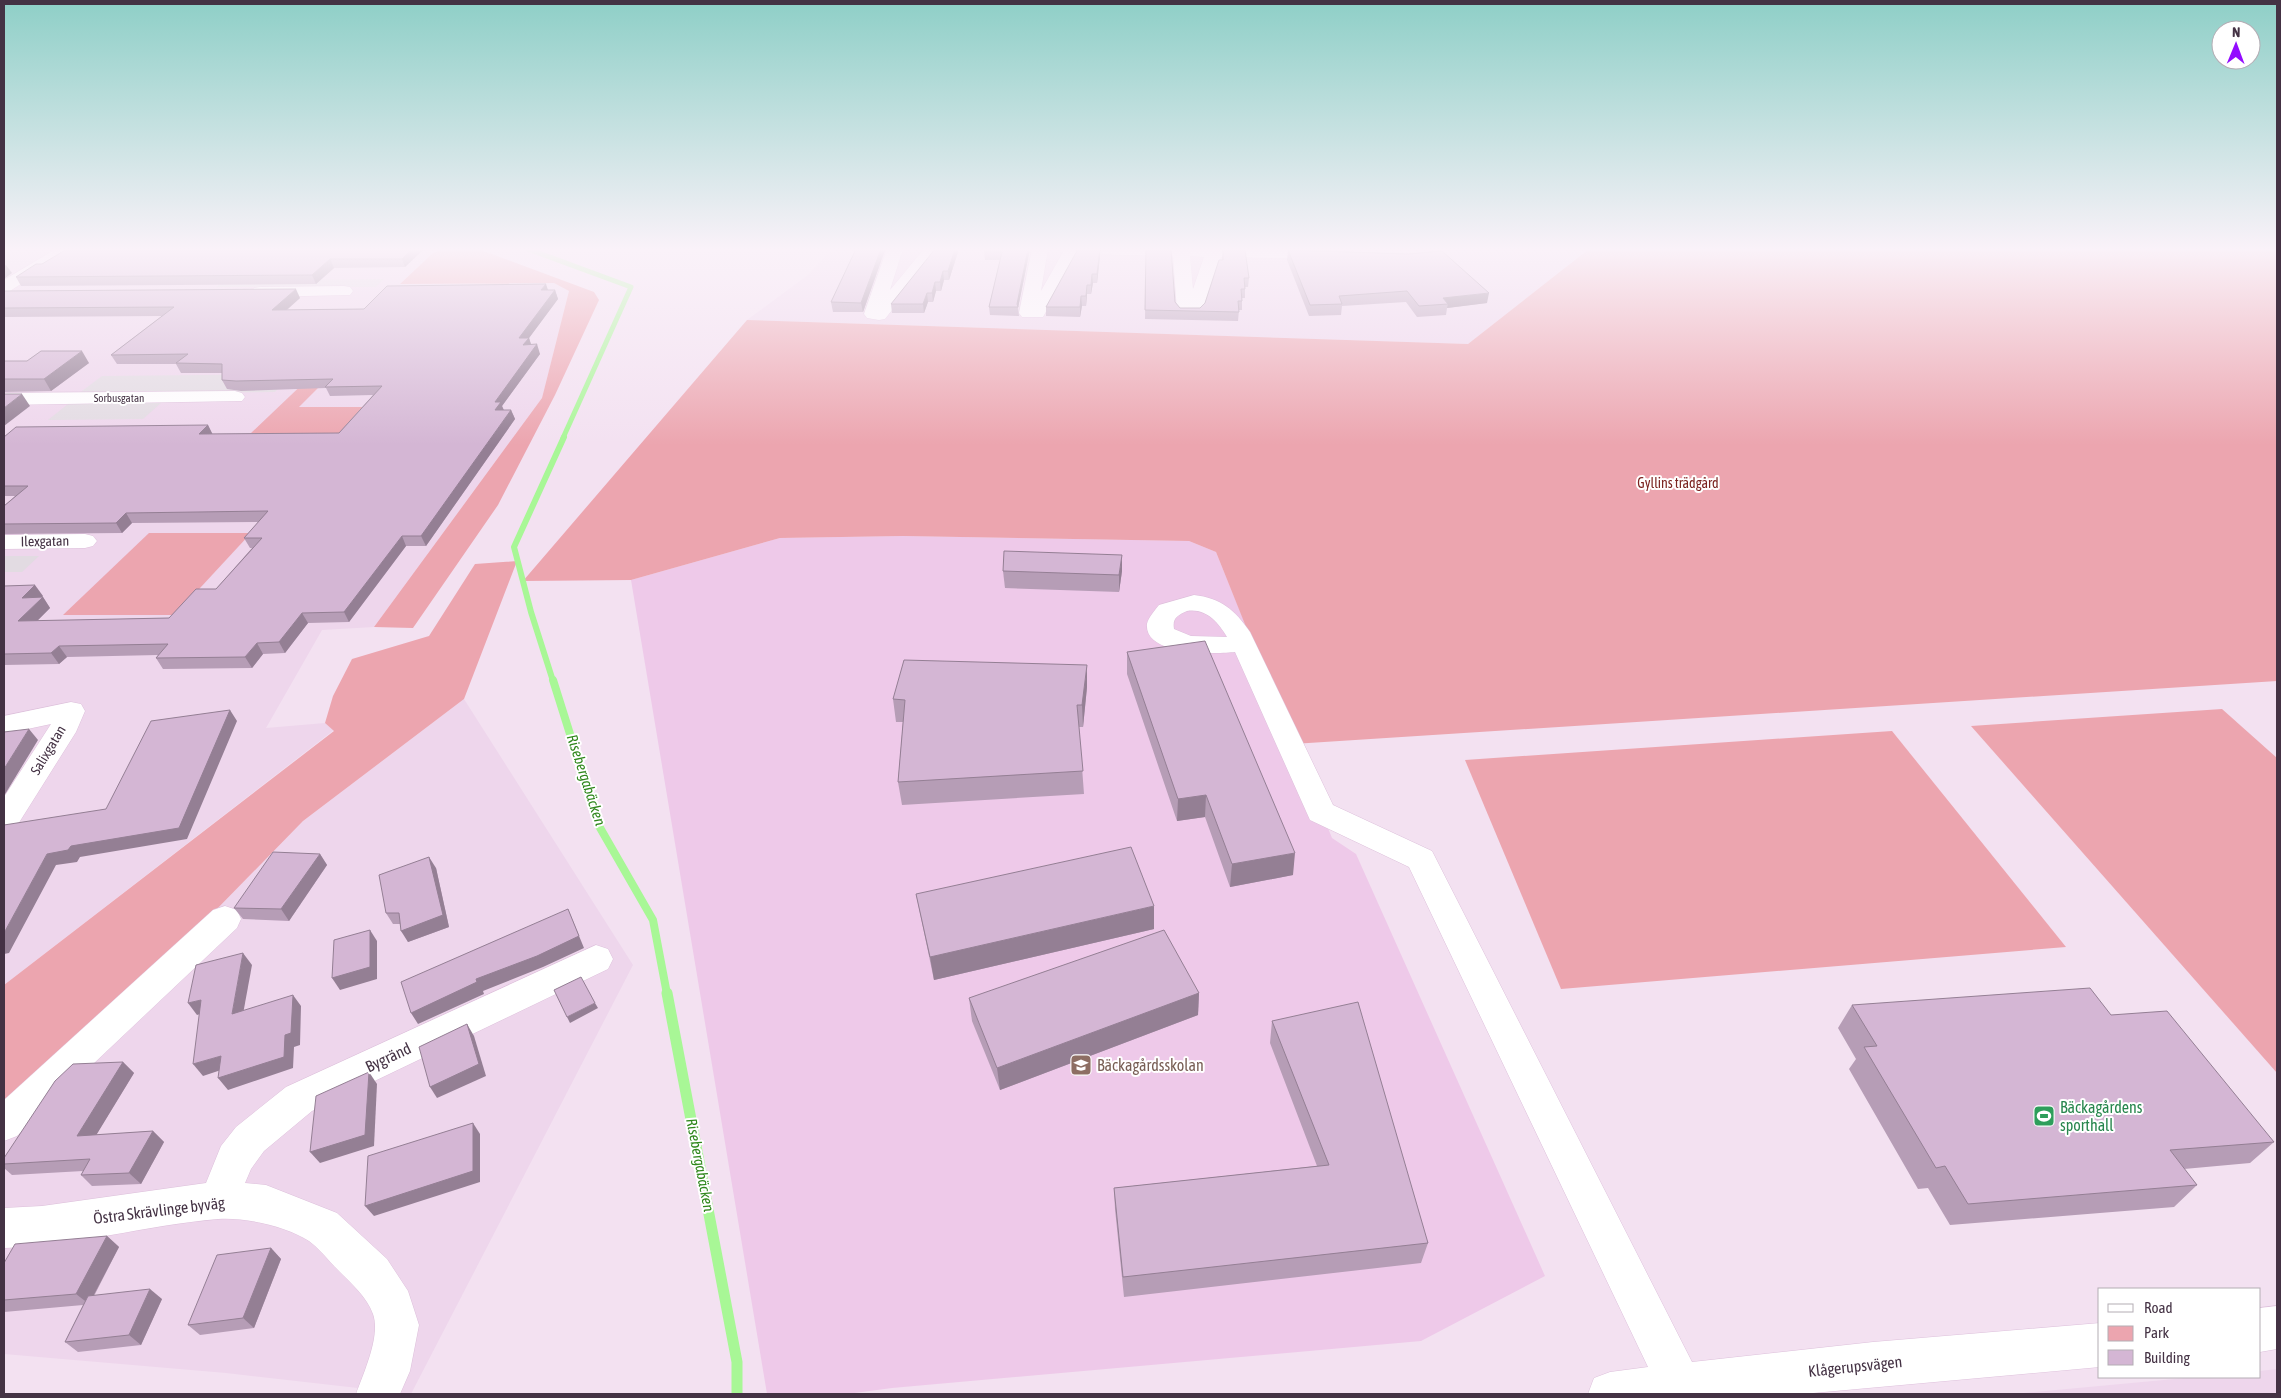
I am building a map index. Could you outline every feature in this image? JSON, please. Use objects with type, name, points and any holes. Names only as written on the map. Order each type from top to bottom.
[{"type":"street","name":"Sorbusgatan","points":[[4,399],[235,397]]},
{"type":"street","name":"Ilexgatan","points":[[4,542],[85,541]]},
{"type":"street","points":[[1244,643],[1321,812],[1421,860],[1680,1386]]},
{"type":"street","name":"Salixgatan","points":[[4,725],[70,711],[62,732],[4,821]]},
{"type":"street","points":[[4,1124],[225,920]]},
{"type":"street","name":"Bygränd","points":[[219,1200],[235,1160],[250,1139],[299,1100],[596,959]]},
{"type":"street","name":"Östra Skrävlinge byväg","points":[[4,1228],[42,1226],[219,1200],[266,1204],[323,1226],[372,1274],[393,1306],[397,1325],[388,1371],[378,1394]]},
{"type":"street","points":[[2261,1330],[2277,1328]]},
{"type":"street","name":"Klågerupsvägen","points":[[1610,1394],[1873,1364],[2098,1345]]},
{"type":"shaded area","points":[[4,314],[563,314],[542,398],[374,627],[322,630],[266,728],[325,723],[334,730],[4,985]]},
{"type":"shaded area","points":[[755,314],[1506,314],[1468,344],[747,320]]},
{"type":"shaded area","points":[[293,374],[275,392],[78,394],[102,376]]},
{"type":"shaded area","points":[[161,403],[143,419],[48,420],[68,404]]},
{"type":"shaded area","name":"Bäckagårdsskolan","points":[[903,536],[1189,541],[1216,552],[1332,838],[1356,854],[1545,1276],[1421,1341],[892,1388],[847,1394],[767,1394],[631,580],[780,538]]},
{"type":"shaded area","points":[[4,556],[39,556],[22,572],[4,572]]},
{"type":"shaded area","points":[[464,699],[633,965],[411,1394],[226,1373],[4,1354],[4,1109],[173,954],[303,821]]},
{"type":"shaded area","points":[[2277,1369],[2277,1394],[2013,1394],[2185,1378],[2261,1378],[2261,1371]]},
{"type":"green space","points":[[563,314],[592,314],[555,395],[498,505],[413,628],[374,627],[542,398]]},
{"type":"green space","name":"Gyllins trädgård","points":[[1506,314],[2277,314],[2277,681],[1293,744],[1216,552],[1189,541],[903,536],[780,538],[631,580],[523,581],[747,320],[1468,344]]},
{"type":"green space","points":[[311,376],[330,376],[299,407],[366,407],[342,433],[251,433]]},
{"type":"green space","points":[[149,533],[251,533],[175,615],[63,615]]},
{"type":"green space","points":[[517,561],[464,699],[303,821],[173,954],[4,1109],[4,985],[334,731],[325,723],[333,696],[352,659],[429,636],[475,564]]},
{"type":"green space","points":[[2222,709],[2277,758],[2277,1073],[1971,726]]},
{"type":"green space","points":[[1892,731],[2066,947],[1561,989],[1465,760]]},
{"type":"building","points":[[164,314],[537,314],[519,338],[529,338],[523,345],[537,344],[495,402],[501,402],[495,410],[511,410],[421,536],[402,536],[344,612],[302,613],[279,642],[257,643],[245,657],[156,658],[168,644],[59,646],[51,653],[4,654],[4,586],[35,585],[22,598],[43,597],[18,621],[169,618],[196,589],[216,589],[262,538],[244,538],[268,511],[126,513],[116,523],[4,524],[4,506],[28,486],[4,486],[4,437],[16,427],[208,425],[199,434],[339,433],[382,386],[325,387],[333,379],[222,380],[222,364],[176,363],[188,354],[111,355]]},
{"type":"building","points":[[41,351],[82,351],[44,379],[4,379],[4,361],[27,361]]},
{"type":"building","points":[[4,394],[22,394],[4,408]]},
{"type":"building","points":[[1004,551],[1122,555],[1119,575],[1003,571]]},
{"type":"building","points":[[1205,641],[1295,853],[1232,864],[1206,795],[1178,799],[1127,652]]},
{"type":"building","points":[[904,660],[1087,665],[1082,705],[1077,705],[1083,771],[898,782],[905,700],[893,699]]},
{"type":"building","points":[[230,710],[179,828],[71,846],[68,850],[47,854],[4,933],[4,825],[106,809],[151,721]]},
{"type":"building","points":[[29,729],[4,769],[4,732]]},
{"type":"building","points":[[1131,847],[1154,906],[930,957],[916,894]]},
{"type":"building","points":[[273,852],[320,854],[281,909],[234,908]]},
{"type":"building","points":[[429,857],[443,915],[401,931],[399,913],[386,913],[379,875]]},
{"type":"building","points":[[568,909],[579,936],[537,956],[476,979],[477,982],[411,1013],[401,982]]},
{"type":"building","points":[[370,930],[370,967],[332,978],[334,940]]},
{"type":"building","points":[[1164,930],[1199,993],[997,1068],[969,998]]},
{"type":"building","points":[[243,953],[232,1014],[293,995],[291,1033],[285,1035],[284,1057],[218,1078],[221,1056],[193,1064],[201,1000],[188,1003],[196,965]]},
{"type":"building","points":[[581,977],[595,1003],[567,1017],[554,990]]},
{"type":"building","name":"Bäckagårdens sporthall","points":[[2090,988],[2111,1015],[2167,1011],[2274,1142],[2170,1150],[2197,1185],[1968,1204],[1945,1166],[1936,1168],[1864,1047],[1877,1046],[1852,1005]]},
{"type":"building","points":[[1358,1002],[1428,1243],[1123,1277],[1114,1188],[1329,1165],[1272,1021]]},
{"type":"building","points":[[467,1024],[479,1064],[430,1087],[419,1047]]},
{"type":"building","points":[[123,1062],[77,1136],[153,1131],[129,1173],[81,1175],[90,1159],[4,1164],[4,1158],[55,1081],[73,1064]]},
{"type":"building","points":[[369,1072],[365,1135],[310,1152],[316,1096]]},
{"type":"building","points":[[473,1123],[473,1171],[365,1206],[368,1156]]},
{"type":"building","points":[[107,1236],[76,1294],[4,1300],[4,1263],[15,1244]]},
{"type":"building","points":[[271,1248],[243,1318],[188,1325],[217,1255]]},
{"type":"building","points":[[150,1289],[129,1335],[65,1342],[88,1296]]},
{"type":"waterway","name":"Risebergabäcken","points":[[563,438],[619,314]]},
{"type":"waterway","name":"Risebergabäcken","points":[[553,681],[531,612],[514,547],[564,437]]},
{"type":"waterway","name":"Risebergabäcken","points":[[553,680],[599,826],[653,920],[667,994]]},
{"type":"waterway","name":"Risebergabäcken","points":[[667,993],[737,1362],[737,1394]]},
{"type":"place","name":"Bäckagårdsskolan","points":[[1081,1065]]},
{"type":"place","name":"Bäckagårdens sporthall","points":[[2044,1116]]}]
